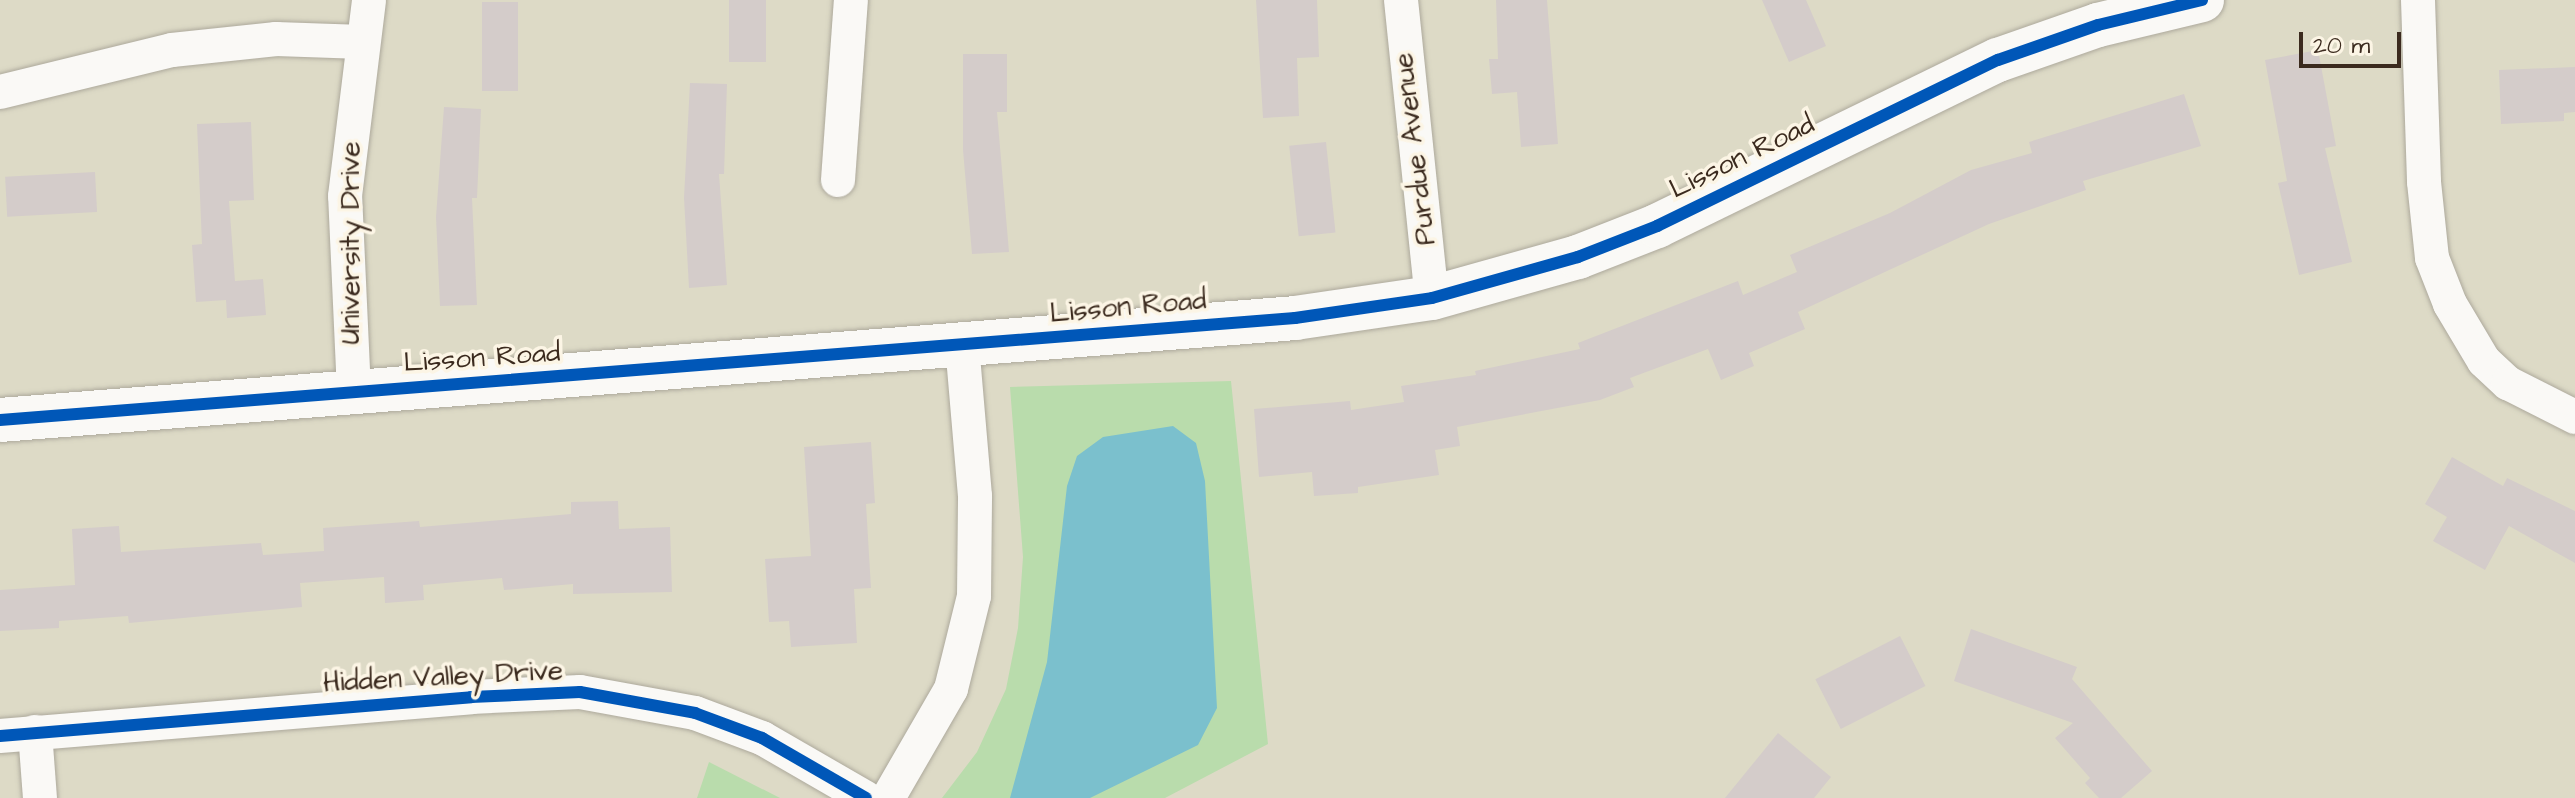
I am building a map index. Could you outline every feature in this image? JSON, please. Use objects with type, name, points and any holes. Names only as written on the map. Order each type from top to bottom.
[{"type":"street","name":"University Drive","points":[[354,392],[345,196],[369,0]]},
{"type":"street","points":[[838,180],[851,0]]},
{"type":"street","name":"Purdue Avenue","points":[[1401,0],[1432,298]]},
{"type":"street","name":"Lisson Road","points":[[0,420],[1295,318],[1432,298],[1578,257],[1657,226],[1998,60],[2098,25],[2202,0]]},
{"type":"street","points":[[2418,0],[2424,182],[2432,258],[2450,304],[2484,361],[2508,383],[2575,417]]},
{"type":"street","points":[[0,92],[172,50],[276,39],[363,42]]},
{"type":"street","points":[[888,798],[951,689],[974,596],[975,496],[962,345]]},
{"type":"street","name":"Hidden Valley Drive","points":[[0,736],[580,692],[695,713],[762,738],[866,798]]},
{"type":"street","points":[[35,732],[40,798]]},
{"type":"green space","points":[[1231,381],[1268,744],[1165,798],[942,798],[977,752],[1006,689],[1018,628],[1023,557],[1010,387]]},
{"type":"green space","points":[[709,762],[780,798],[697,798]]},
{"type":"water","points":[[1173,426],[1196,443],[1205,481],[1217,708],[1198,745],[1090,798],[1010,798],[1047,662],[1067,486],[1077,456],[1103,437]]},
{"type":"building","points":[[729,0],[766,0],[766,62],[729,62]]},
{"type":"building","points":[[1256,0],[1317,0],[1319,57],[1297,58],[1299,116],[1263,118]]},
{"type":"building","points":[[1496,0],[1547,0],[1558,144],[1521,147],[1517,92],[1492,94],[1489,59],[1498,59]]},
{"type":"building","points":[[1762,0],[1806,0],[1826,46],[1789,62]]},
{"type":"building","points":[[482,2],[518,2],[518,91],[482,91]]},
{"type":"building","points":[[2318,50],[2336,146],[2325,148],[2352,262],[2299,275],[2278,183],[2287,181],[2265,60]]},
{"type":"building","points":[[963,54],[1007,54],[1007,112],[997,112],[1009,252],[972,254],[963,150]]},
{"type":"building","points":[[2575,67],[2575,112],[2564,113],[2564,121],[2501,124],[2499,70]]},
{"type":"building","points":[[690,83],[727,84],[724,174],[719,174],[727,285],[689,288],[684,198]]},
{"type":"building","points":[[2184,94],[2201,146],[2083,181],[2086,190],[1989,224],[1798,312],[1805,329],[1749,353],[1754,366],[1721,380],[1708,349],[1630,378],[1634,387],[1600,400],[1457,427],[1460,446],[1435,450],[1439,475],[1358,487],[1358,493],[1314,496],[1312,472],[1259,477],[1254,409],[1350,401],[1351,410],[1404,402],[1401,386],[1476,375],[1475,371],[1580,349],[1578,343],[1738,281],[1743,295],[1797,272],[1790,255],[1890,213],[1971,170],[2032,153],[2029,142]]},
{"type":"building","points":[[444,107],[481,109],[477,198],[472,198],[477,305],[440,306],[436,217]]},
{"type":"building","points":[[251,122],[254,200],[229,201],[235,281],[263,279],[266,315],[227,318],[226,300],[196,302],[192,245],[202,244],[197,124]]},
{"type":"building","points":[[1326,142],[1336,233],[1299,236],[1289,146]]},
{"type":"building","points":[[95,172],[97,212],[7,217],[5,177]]},
{"type":"building","points":[[871,442],[875,503],[866,504],[871,588],[854,589],[857,643],[791,647],[789,621],[769,622],[765,559],[811,556],[804,447]]},
{"type":"building","points":[[2452,457],[2503,486],[2507,478],[2575,511],[2575,563],[2509,526],[2485,570],[2433,541],[2447,517],[2425,504]]},
{"type":"building","points":[[618,501],[619,529],[670,527],[672,592],[573,594],[573,584],[504,590],[502,578],[423,585],[424,600],[385,603],[384,577],[300,583],[302,607],[129,623],[128,616],[59,621],[59,628],[0,631],[0,590],[75,585],[72,529],[119,526],[121,552],[261,543],[263,555],[324,551],[323,528],[419,521],[420,527],[571,514],[571,502]]},
{"type":"building","points":[[1971,629],[2077,667],[2072,679],[2152,771],[2121,798],[2099,798],[2085,783],[2090,778],[2055,738],[2073,723],[1954,681]]},
{"type":"building","points":[[1900,636],[1925,686],[1841,729],[1815,679]]},
{"type":"building","points":[[1778,733],[1831,777],[1814,798],[1725,798]]},
{"type":"cycle path","points":[[0,420],[1295,318],[1432,298],[1578,257],[1657,226],[1998,60],[2098,25],[2202,0]]},
{"type":"cycle path","points":[[0,736],[471,697],[580,692],[695,713],[762,738],[866,798]]}]
